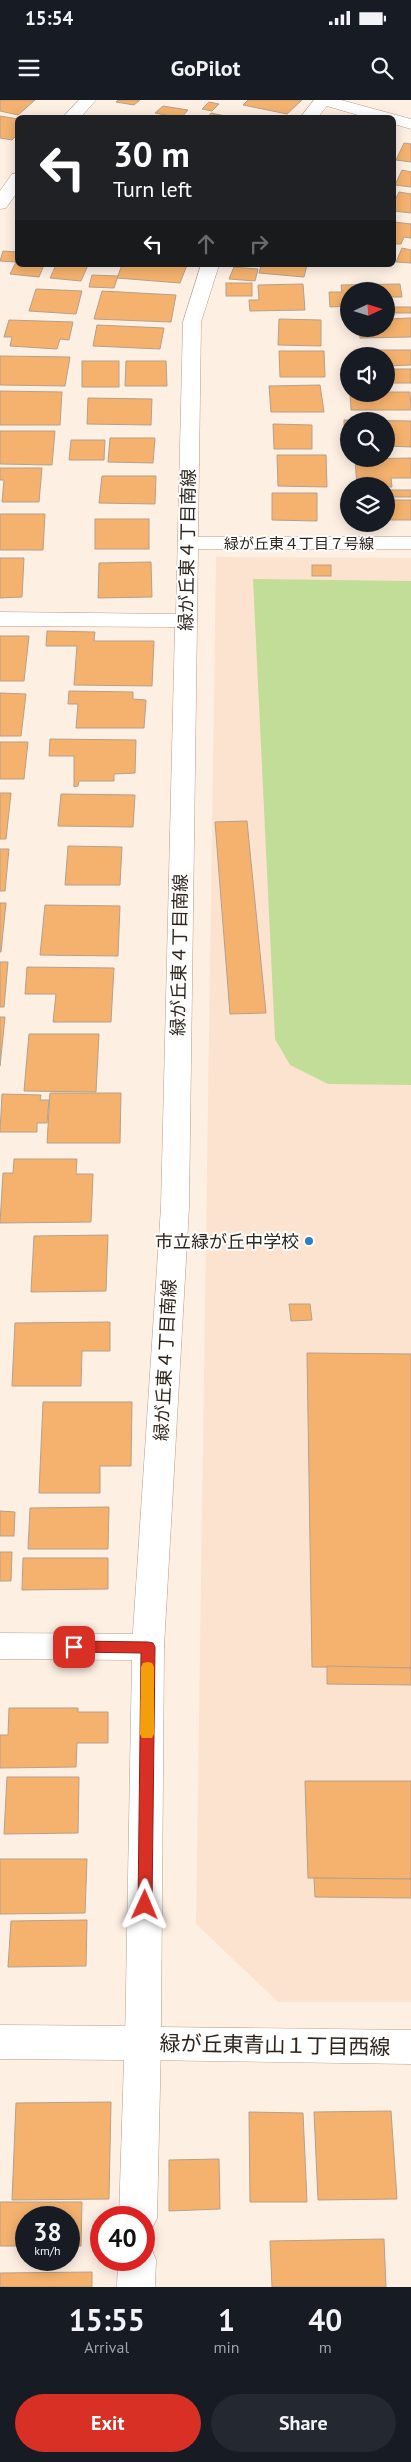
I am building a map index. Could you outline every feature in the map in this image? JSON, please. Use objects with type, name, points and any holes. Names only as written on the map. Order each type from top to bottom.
[{"type":"street","points":[[73,115],[88,100]]},
{"type":"street","points":[[310,115],[323,100],[377,115]]},
{"type":"street","points":[[396,120],[411,124]]},
{"type":"street","points":[[0,204],[15,182]]},
{"type":"street","name":"緑が丘東４丁目南線","points":[[148,1647],[175,1207],[192,322],[209,267]]},
{"type":"street","name":"緑が丘東４丁目７号線","points":[[188,543],[411,543]]},
{"type":"street","points":[[0,619],[185,621]]},
{"type":"street","points":[[0,1646],[148,1647]]},
{"type":"street","name":"緑が丘東青山１丁目西線","points":[[148,1647],[144,2043],[411,2047]]},
{"type":"street","points":[[0,2042],[144,2043],[138,2206]]},
{"type":"street","points":[[136,2287],[137,2271]]},
{"type":"shaded area","name":"市立緑が丘中学校","points":[[216,557],[411,558],[411,2002],[278,2002],[196,1924]]},
{"type":"green space","points":[[253,579],[411,581],[411,1085],[328,1084],[290,1065],[275,1039]]},
{"type":"building","points":[[0,100],[35,100],[18,115],[0,111]]},
{"type":"building","points":[[118,100],[140,100],[134,105],[116,102]]},
{"type":"building","points":[[248,100],[302,100],[287,114],[243,105]]},
{"type":"building","points":[[209,102],[219,104],[212,111],[202,109]]},
{"type":"building","points":[[163,106],[188,110],[184,115],[155,113]]},
{"type":"building","points":[[0,116],[15,118],[15,137],[12,140],[0,138]]},
{"type":"building","points":[[404,143],[411,144],[411,162],[396,160]]},
{"type":"building","points":[[402,170],[411,172],[411,187],[396,185]]},
{"type":"building","points":[[399,192],[411,194],[411,213],[396,211],[396,198]]},
{"type":"building","points":[[396,222],[411,224],[411,238],[404,237],[401,244],[396,244]]},
{"type":"building","points":[[402,248],[411,250],[411,263],[396,262]]},
{"type":"building","points":[[3,251],[15,252],[15,262],[0,261]]},
{"type":"building","points":[[15,264],[15,267],[43,267],[39,277],[10,274]]},
{"type":"building","points":[[55,267],[87,267],[81,281],[50,278]]},
{"type":"building","points":[[121,267],[186,267],[180,283],[117,278]]},
{"type":"building","points":[[234,267],[258,269],[255,281],[229,279]]},
{"type":"building","points":[[261,267],[306,267],[304,277],[259,273]]},
{"type":"building","points":[[92,275],[118,276],[114,288],[89,287]]},
{"type":"building","points":[[226,283],[252,283],[252,296],[226,296]]},
{"type":"building","points":[[303,284],[305,310],[250,311],[249,300],[259,300],[258,285]]},
{"type":"building","points":[[395,284],[400,284],[402,297],[395,297]]},
{"type":"building","points":[[36,289],[82,291],[76,314],[29,311]]},
{"type":"building","points":[[102,291],[176,295],[171,322],[94,319]]},
{"type":"building","points":[[329,292],[340,292],[340,306],[330,307]]},
{"type":"building","points":[[395,307],[411,307],[411,313],[395,313]]},
{"type":"building","points":[[411,318],[411,337],[395,337],[395,319]]},
{"type":"building","points":[[279,319],[321,320],[321,346],[278,345]]},
{"type":"building","points":[[9,320],[73,322],[69,340],[60,339],[57,349],[10,346],[12,337],[4,337]]},
{"type":"building","points":[[97,325],[164,328],[160,349],[93,346]]},
{"type":"building","points":[[395,350],[411,350],[411,365],[395,366]]},
{"type":"building","points":[[279,351],[324,351],[325,377],[280,377]]},
{"type":"building","points":[[0,356],[70,357],[65,386],[0,385]]},
{"type":"building","points":[[82,361],[119,361],[119,387],[82,387]]},
{"type":"building","points":[[126,361],[166,361],[167,386],[125,386]]},
{"type":"building","points":[[395,369],[411,369],[411,383],[395,383]]},
{"type":"building","points":[[320,385],[324,412],[271,412],[269,386]]},
{"type":"building","points":[[0,391],[62,392],[60,425],[0,425]]},
{"type":"building","points":[[395,392],[410,392],[411,410],[351,410],[350,402],[395,402]]},
{"type":"building","points":[[88,398],[152,399],[151,425],[87,424]]},
{"type":"building","points":[[395,421],[411,421],[411,447],[395,446]]},
{"type":"building","points":[[273,424],[312,425],[312,449],[274,449]]},
{"type":"building","points":[[0,431],[55,431],[52,465],[0,464]]},
{"type":"building","points":[[110,438],[155,438],[153,463],[108,462]]},
{"type":"building","points":[[71,440],[105,440],[104,460],[69,460]]},
{"type":"building","points":[[277,455],[326,455],[327,487],[278,486]]},
{"type":"building","points":[[395,458],[411,458],[411,478],[356,477],[356,467],[395,467]]},
{"type":"building","points":[[0,468],[42,468],[39,502],[2,502],[4,480],[0,480]]},
{"type":"building","points":[[102,476],[156,476],[155,504],[99,503]]},
{"type":"building","points":[[395,490],[411,490],[411,497],[395,497]]},
{"type":"building","points":[[272,493],[317,493],[317,521],[272,520]]},
{"type":"building","points":[[395,500],[411,500],[411,520],[395,520]]},
{"type":"building","points":[[0,514],[45,514],[43,550],[0,550]]},
{"type":"building","points":[[95,519],[149,519],[149,549],[95,549]]},
{"type":"building","points":[[0,558],[24,558],[22,597],[0,598]]},
{"type":"building","points":[[151,562],[152,597],[98,598],[99,563]]},
{"type":"building","points":[[312,565],[331,565],[331,576],[312,576]]},
{"type":"building","points":[[47,631],[95,632],[94,641],[154,641],[152,686],[74,685],[77,646],[46,646]]},
{"type":"building","points":[[0,636],[29,636],[24,681],[0,681]]},
{"type":"building","points":[[69,691],[133,692],[133,699],[146,700],[144,728],[76,728],[78,704],[68,704]]},
{"type":"building","points":[[0,693],[26,694],[21,736],[0,736]]},
{"type":"building","points":[[50,739],[136,740],[135,773],[114,774],[114,781],[79,781],[78,786],[74,787],[74,756],[49,756]]},
{"type":"building","points":[[0,742],[28,742],[24,779],[0,779]]},
{"type":"building","points":[[0,793],[11,793],[6,839],[0,839]]},
{"type":"building","points":[[61,794],[135,795],[133,827],[58,826]]},
{"type":"building","points":[[247,821],[266,1013],[230,1014],[215,822]]},
{"type":"building","points":[[68,846],[122,847],[120,885],[65,885]]},
{"type":"building","points":[[0,849],[9,849],[5,891],[0,891]]},
{"type":"building","points":[[0,903],[6,903],[1,952],[0,952]]},
{"type":"building","points":[[45,905],[120,906],[118,956],[40,955]]},
{"type":"building","points":[[0,962],[8,962],[4,1007],[0,1007]]},
{"type":"building","points":[[27,967],[114,968],[111,1022],[53,1022],[56,994],[25,994]]},
{"type":"building","points":[[0,1017],[5,1017],[0,1066]]},
{"type":"building","points":[[29,1034],[99,1034],[96,1092],[24,1091]]},
{"type":"building","points":[[50,1093],[121,1093],[120,1143],[47,1143]]},
{"type":"building","points":[[2,1094],[41,1095],[40,1100],[49,1100],[47,1123],[37,1123],[37,1132],[0,1132]]},
{"type":"building","points":[[14,1159],[77,1159],[76,1174],[93,1174],[91,1222],[0,1223],[3,1173],[13,1173]]},
{"type":"building","points":[[108,1235],[106,1291],[31,1292],[34,1236]]},
{"type":"building","points":[[289,1304],[310,1304],[312,1320],[291,1321]]},
{"type":"building","points":[[110,1322],[110,1351],[82,1351],[81,1386],[12,1386],[15,1323]]},
{"type":"building","points":[[307,1353],[411,1354],[411,1668],[312,1667]]},
{"type":"building","points":[[43,1402],[132,1402],[131,1466],[100,1466],[100,1493],[39,1493]]},
{"type":"building","points":[[109,1507],[108,1549],[28,1549],[30,1508]]},
{"type":"building","points":[[0,1511],[15,1512],[14,1536],[0,1536]]},
{"type":"building","points":[[0,1552],[12,1552],[11,1581],[0,1581]]},
{"type":"building","points":[[23,1558],[108,1558],[108,1589],[22,1590]]},
{"type":"building","points":[[327,1666],[411,1668],[411,1685],[327,1684]]},
{"type":"building","points":[[9,1708],[78,1708],[78,1712],[108,1712],[108,1743],[77,1743],[76,1767],[0,1768],[0,1735],[8,1735]]},
{"type":"building","points":[[7,1777],[79,1777],[78,1833],[4,1834]]},
{"type":"building","points":[[305,1781],[411,1781],[411,1879],[308,1878]]},
{"type":"building","points":[[0,1859],[87,1859],[85,1913],[0,1914]]},
{"type":"building","points":[[314,1878],[411,1879],[411,1898],[315,1897]]},
{"type":"building","points":[[87,1920],[86,1966],[8,1967],[11,1921]]},
{"type":"building","points":[[111,2102],[109,2199],[12,2200],[16,2103]]},
{"type":"building","points":[[391,2111],[397,2199],[318,2200],[314,2112]]},
{"type":"building","points":[[249,2112],[303,2113],[307,2202],[250,2202]]},
{"type":"building","points":[[219,2159],[220,2209],[169,2211],[169,2160]]},
{"type":"building","points":[[0,2202],[82,2202],[81,2246],[80,2206],[15,2206],[15,2246],[0,2246]]},
{"type":"building","points":[[384,2239],[386,2287],[272,2287],[270,2241]]},
{"type":"building","points":[[92,2272],[92,2287],[0,2287],[0,2273]]},
{"type":"slow traffic","points":[[147,1734],[148,1667]]},
{"type":"place","name":"市立緑が丘中学校","points":[[309,1241]]},
{"type":"route","points":[[74,1647],[148,1647],[145,1905]]}]
